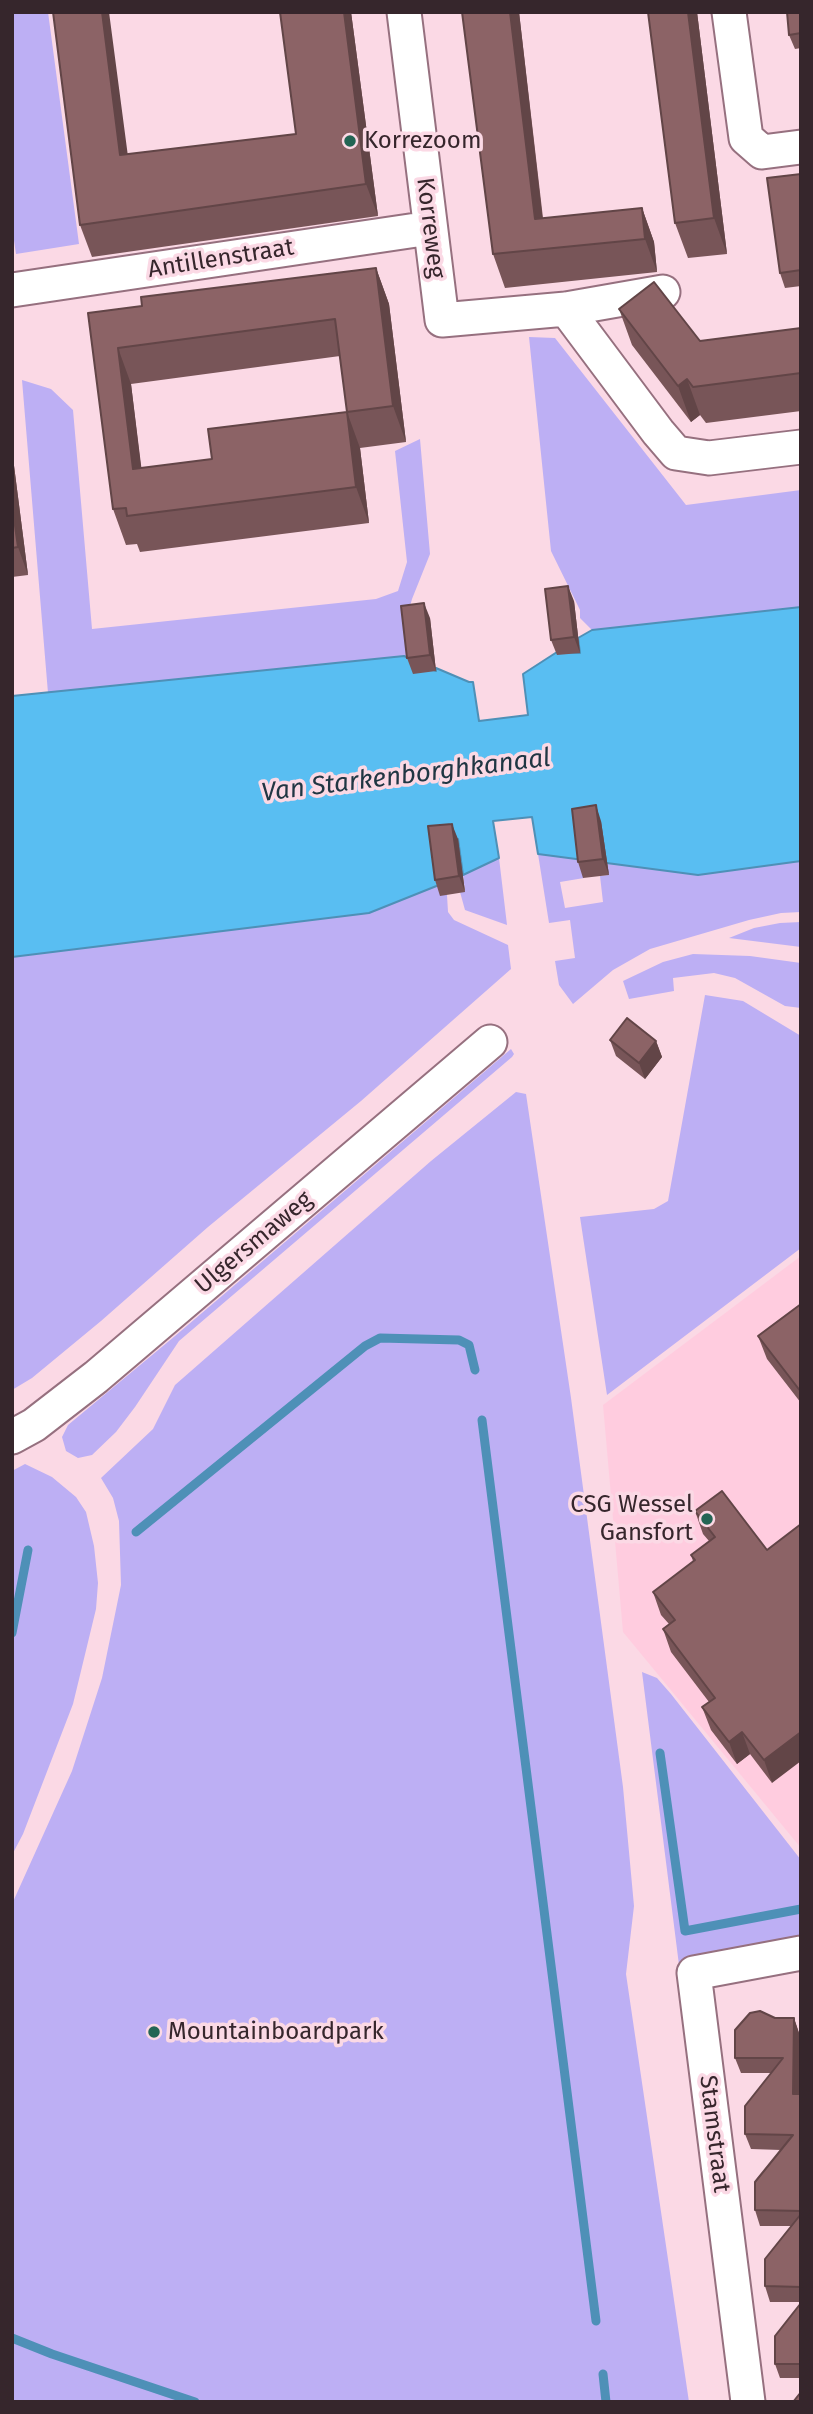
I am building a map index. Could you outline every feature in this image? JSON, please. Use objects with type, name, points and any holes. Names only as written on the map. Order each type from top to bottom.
[{"type":"street","name":"Korreweg","points":[[404,12],[442,320],[566,309]]},
{"type":"street","points":[[729,12],[746,138],[762,152],[801,147]]},
{"type":"street","name":"Antillenstraat","points":[[12,290],[430,228]]},
{"type":"street","points":[[663,292],[566,309],[676,453],[709,458],[801,447]]},
{"type":"street","name":"Ulgersmaweg","points":[[12,1437],[34,1425],[96,1377],[490,1042]]},
{"type":"street","name":"Stamstraat","points":[[748,2402],[694,1973],[801,1953]]},
{"type":"shaded area","points":[[12,12],[48,12],[79,244],[16,254],[12,227]]},
{"type":"shaded area","points":[[529,337],[555,338],[686,505],[801,490],[801,607],[592,630],[580,618],[580,610],[551,551]]},
{"type":"shaded area","points":[[22,380],[51,389],[73,410],[92,629],[376,599],[398,591],[407,562],[395,451],[420,439],[430,554],[406,621],[411,657],[48,693]]},
{"type":"shaded area","points":[[538,854],[581,859],[584,878],[560,882],[565,908],[603,902],[600,876],[608,875],[607,863],[698,875],[801,861],[801,912],[749,920],[650,949],[613,970],[573,1004],[559,985],[555,961],[575,958],[570,920],[549,923]]},
{"type":"shaded area","points":[[499,858],[507,925],[465,910],[460,892],[465,891],[463,875]]},
{"type":"shaded area","points":[[439,885],[441,895],[447,895],[448,912],[454,920],[508,945],[511,969],[361,1101],[208,1227],[101,1321],[32,1378],[12,1390],[12,957],[134,942]]},
{"type":"shaded area","points":[[801,922],[801,947],[729,938],[754,928]]},
{"type":"shaded area","points":[[693,954],[750,956],[801,963],[801,1008],[785,1006],[735,978],[714,973],[673,978],[674,991],[629,999],[623,981],[663,962]]},
{"type":"shaded area","points":[[705,995],[743,1001],[801,1036],[801,1248],[607,1395],[580,1217],[654,1209],[668,1201]]},
{"type":"shaded area","points":[[511,1049],[514,1054],[512,1057],[179,1341],[116,1432],[92,1455],[78,1458],[66,1451],[62,1437],[68,1425]]},
{"type":"shaded area","points":[[516,1092],[526,1094],[571,1398],[623,1787],[634,1906],[626,1974],[689,2402],[12,2402],[12,1904],[72,1771],[102,1678],[121,1585],[119,1521],[113,1498],[101,1478],[153,1429],[175,1385],[431,1161]]},
{"type":"shaded area","name":"CSG Wessel Gansfort","points":[[801,1256],[801,1848],[623,1632],[603,1405]]},
{"type":"shaded area","points":[[25,1464],[52,1477],[76,1497],[86,1512],[94,1546],[98,1583],[96,1609],[73,1704],[23,1834],[12,1855],[12,1471]]},
{"type":"shaded area","points":[[642,1672],[657,1678],[671,1694],[801,1860],[801,1941],[679,1965]]},
{"type":"water","name":"Van Starkenborghkanaal","points":[[801,607],[801,861],[698,875],[538,854],[532,817],[493,821],[499,858],[463,875],[458,839],[439,885],[369,913],[12,957],[12,696],[404,656],[436,671],[436,668],[473,682],[479,721],[528,715],[523,674],[557,652],[580,653],[578,638],[592,630]]},
{"type":"building","points":[[53,12],[102,12],[120,155],[296,134],[280,12],[344,12],[366,184],[80,225]]},
{"type":"building","points":[[462,12],[510,12],[535,219],[642,208],[645,239],[493,254]]},
{"type":"building","points":[[648,12],[688,12],[714,218],[675,223]]},
{"type":"building","points":[[787,12],[801,12],[801,33],[789,35]]},
{"type":"building","points":[[801,174],[801,270],[780,273],[767,178]]},
{"type":"building","points":[[376,268],[393,406],[347,412],[356,487],[127,516],[126,508],[113,509],[88,313],[142,306],[141,297]],"holes":[[[335,319],[347,412],[208,429],[212,459],[133,469],[118,348]]]},
{"type":"building","points":[[654,282],[700,341],[801,328],[801,373],[693,387],[687,379],[678,386],[619,309]]},
{"type":"building","points":[[12,504],[18,547],[12,548]]},
{"type":"building","points":[[568,586],[574,637],[551,640],[545,589]]},
{"type":"building","points":[[424,603],[430,655],[407,658],[401,606]]},
{"type":"building","points":[[596,805],[603,859],[578,862],[572,809]]},
{"type":"building","points":[[452,824],[459,876],[435,880],[428,826]]},
{"type":"building","points":[[627,1018],[656,1041],[639,1063],[610,1040]]},
{"type":"building","points":[[801,1304],[801,1392],[758,1336]]},
{"type":"building","points":[[722,1491],[767,1550],[801,1524],[801,1732],[764,1760],[742,1732],[729,1742],[702,1707],[715,1698],[663,1629],[675,1620],[653,1592],[695,1560],[691,1555],[715,1537],[695,1511]]},
{"type":"building","points":[[760,2011],[775,2018],[794,2018],[793,2094],[801,2094],[801,2211],[755,2210],[755,2182],[793,2135],[745,2134],[745,2106],[783,2058],[735,2058],[735,2030],[750,2013]]},
{"type":"building","points":[[801,2214],[801,2287],[765,2286],[765,2259]]},
{"type":"building","points":[[801,2303],[801,2364],[775,2364],[775,2336]]},
{"type":"building","points":[[801,2392],[801,2402],[793,2402]]},
{"type":"waterway","points":[[136,1532],[365,1346],[380,1338],[459,1340],[469,1345],[475,1370]]},
{"type":"waterway","points":[[482,1420],[596,2321]]},
{"type":"waterway","points":[[12,1633],[28,1550]]},
{"type":"waterway","points":[[660,1753],[685,1931],[801,1909]]},
{"type":"waterway","points":[[12,2338],[195,2402]]},
{"type":"waterway","points":[[603,2374],[606,2402]]},
{"type":"place","name":"Korrezoom","points":[[350,141]]},
{"type":"place","name":"CSG Wessel Gansfort","points":[[707,1519]]},
{"type":"place","name":"Mountainboardpark","points":[[154,2032]]}]
